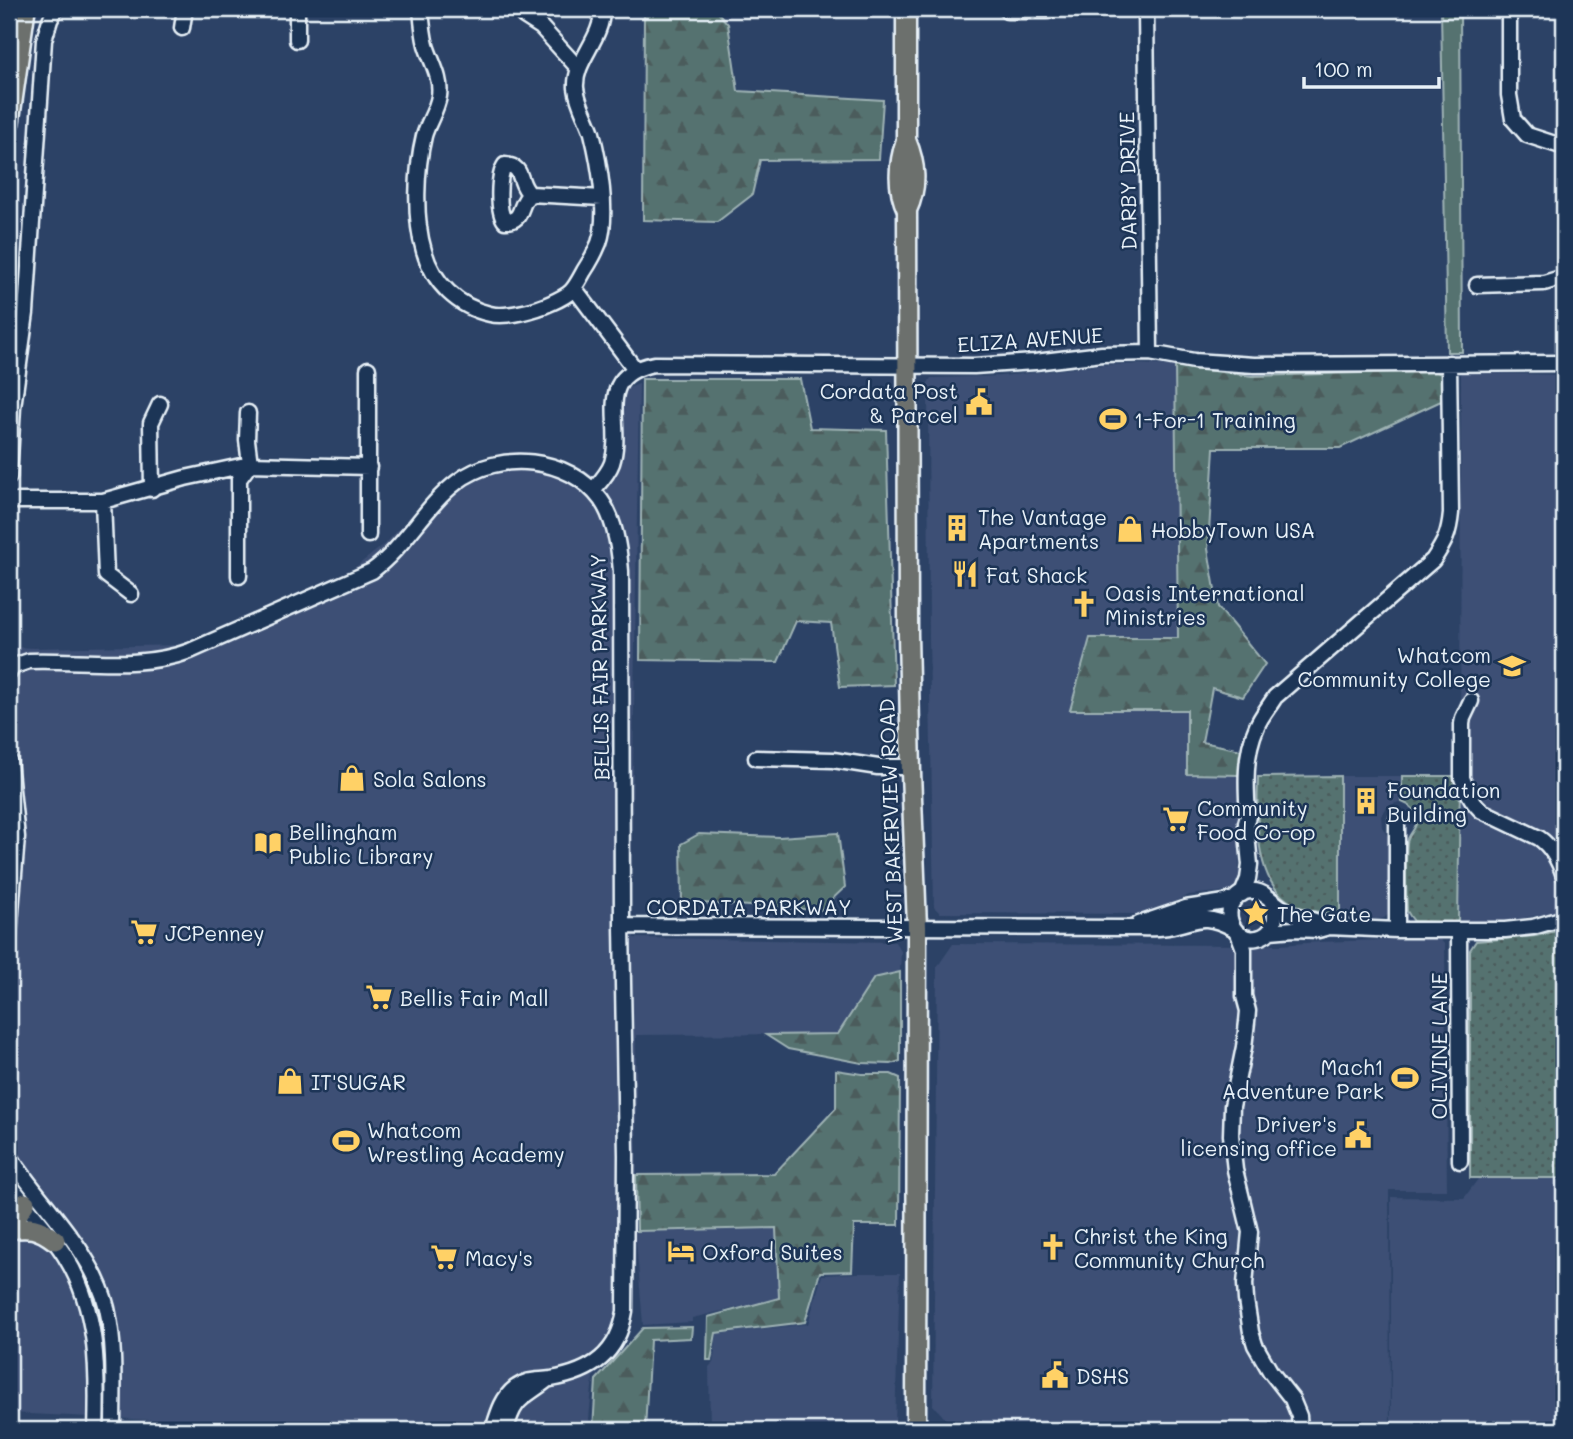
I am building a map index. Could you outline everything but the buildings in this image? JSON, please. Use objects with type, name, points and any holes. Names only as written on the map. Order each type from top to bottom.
[{"type":"highway","points":[[9,122],[25,9]]},
{"type":"highway","points":[[23,1191],[9,1228],[38,1229],[54,1240]]},
{"type":"main road","name":"WEST BAKERVIEW ROAD","points":[[906,9],[906,140],[914,158],[914,195],[907,210],[907,365],[908,634],[917,927],[916,1430]]},
{"type":"street","points":[[9,477],[13,407],[26,313],[44,40],[56,9]]},
{"type":"street","points":[[182,28],[185,9]]},
{"type":"street","points":[[297,9],[297,40]]},
{"type":"street","points":[[421,9],[427,47],[438,77],[440,95],[425,132],[420,153],[418,210],[424,252],[439,282],[450,294],[479,312],[496,316],[546,305],[575,289],[600,241],[603,217],[599,165],[591,129],[580,106],[576,86],[579,69],[602,20],[602,9]]},
{"type":"street","points":[[517,9],[541,27],[579,69]]},
{"type":"street","points":[[1007,10],[1048,9]]},
{"type":"street","name":"DARBY DRIVE","points":[[1146,9],[1150,353]]},
{"type":"street","points":[[1509,9],[1509,95],[1513,119],[1527,135],[1564,147]]},
{"type":"street","points":[[530,194],[602,198]]},
{"type":"street","points":[[1477,285],[1544,283],[1564,277]]},
{"type":"street","points":[[575,289],[635,369],[622,380],[617,389],[614,399],[612,461],[608,472],[593,490]]},
{"type":"street","name":"ELIZA AVENUE","points":[[635,369],[654,364],[989,365],[1102,354],[1150,353],[1254,366],[1564,363]]},
{"type":"street","points":[[1248,1011],[1244,996],[1244,949],[1230,921],[1229,913],[1231,905],[1248,879],[1250,865],[1246,823],[1247,788],[1250,747],[1256,727],[1275,697],[1433,560],[1444,543],[1449,531],[1451,513],[1449,363]]},
{"type":"street","points":[[368,369],[368,535]]},
{"type":"street","points":[[152,488],[151,423],[160,404]]},
{"type":"street","points":[[239,576],[239,479],[250,464],[248,413]]},
{"type":"street","name":"BELLIS FAIR PARKWAY","points":[[9,673],[14,666],[29,662],[158,660],[202,646],[372,571],[389,558],[446,491],[458,481],[500,463],[539,463],[568,473],[593,490],[602,501],[619,548],[621,571],[625,1311],[620,1331],[604,1356],[583,1370],[548,1380],[534,1379],[524,1382],[506,1397],[493,1430]]},
{"type":"street","points":[[9,501],[103,501],[197,475],[250,464],[369,467]]},
{"type":"street","points":[[103,501],[106,575],[131,593]]},
{"type":"street","points":[[1471,701],[1462,724],[1462,778],[1476,806],[1546,843],[1559,861],[1564,876]]},
{"type":"street","points":[[756,758],[833,760],[878,767],[911,767]]},
{"type":"street","points":[[9,761],[17,837],[9,936]]},
{"type":"street","points":[[1248,816],[1252,823],[1256,862],[1266,896],[1276,912],[1276,919],[1256,947],[1252,996],[1232,1107],[1231,1135],[1235,1170],[1250,1232],[1245,1284],[1251,1332],[1266,1365],[1292,1399],[1300,1430]]},
{"type":"street","points":[[1397,819],[1397,930]]},
{"type":"street","points":[[1239,896],[1248,891],[1266,896],[1290,914],[1319,921],[1329,927]]},
{"type":"street","name":"CORDATA PARKWAY","points":[[1128,928],[1186,908],[1225,902],[1239,896]]},
{"type":"street","name":"CORDATA PARKWAY","points":[[622,926],[1128,928],[1167,927],[1202,918],[1217,920],[1235,931]]},
{"type":"street","points":[[1235,931],[1249,938],[1294,929],[1318,930],[1329,927],[1505,930],[1533,927],[1564,918]]},
{"type":"street","name":"OLIVINE LANE","points":[[1459,931],[1460,1161]]},
{"type":"street","points":[[9,1155],[23,1191],[80,1284],[89,1313],[95,1349],[96,1430]]},
{"type":"street","points":[[23,1191],[82,1254],[107,1308],[114,1353],[113,1430]]},
{"type":"street","name":"BELLIS FAIR PARKWAY","points":[[506,1430],[515,1406],[528,1392],[548,1380]]},
{"type":"shaded area","points":[[1101,365],[1175,366],[1178,638],[1090,639],[1070,709],[1187,710],[1187,774],[1239,775],[1239,882],[1230,891],[1189,895],[1154,911],[1138,914],[940,913],[934,907],[928,383],[931,378],[1000,376]]},
{"type":"shaded area","name":"Whatcom Community College","points":[[1461,372],[1564,375],[1564,908],[1509,921],[1458,923],[1460,815],[1417,816],[1410,806],[1399,802],[1388,806],[1381,816],[1382,827],[1390,840],[1388,915],[1376,919],[1340,915],[1340,776],[1460,776]]},
{"type":"shaded area","name":"Bellis Fair Mall","points":[[639,384],[631,906],[634,938],[895,942],[901,951],[900,972],[874,978],[838,1034],[636,1035],[637,1231],[776,1227],[779,1298],[692,1318],[692,1322],[643,1325],[636,1240],[634,1307],[622,1342],[593,1377],[588,1430],[152,1420],[9,1413],[9,652],[13,647],[181,645],[353,569],[386,543],[441,483],[456,472],[488,457],[516,452],[554,457],[587,471],[608,488],[617,471],[621,454],[622,399],[628,388]]},
{"type":"shaded area","points":[[1439,938],[1445,945],[1447,1190],[1389,1190],[1390,1430],[952,1426],[933,1405],[937,967],[953,944],[1280,945]]},
{"type":"shaded area","points":[[1564,1178],[1564,1430],[1391,1430],[1391,1197],[1464,1198],[1478,1179]]},
{"type":"shaded area","points":[[900,1273],[895,1423],[890,1430],[710,1430],[709,1367],[713,1363],[717,1334],[808,1324],[822,1275]]},
{"type":"green space","points":[[644,9],[715,9],[728,24],[738,91],[883,100],[879,159],[760,160],[752,195],[717,222],[643,220]]},
{"type":"green space","points":[[1441,9],[1460,9],[1462,352],[1447,352]]},
{"type":"green space","points":[[1175,366],[1252,376],[1435,371],[1441,374],[1441,401],[1340,448],[1214,448],[1208,549],[1218,607],[1265,664],[1243,697],[1212,688],[1202,742],[1241,750],[1239,775],[1187,774],[1187,710],[1070,710],[1090,638],[1178,638]]},
{"type":"green space","points":[[642,379],[800,379],[810,428],[886,430],[894,685],[840,687],[831,623],[796,621],[778,662],[640,660]]},
{"type":"green space","points":[[1340,776],[1340,915],[1299,907],[1276,889],[1268,876],[1259,843],[1257,808],[1258,777]]},
{"type":"green space","points":[[1402,776],[1460,776],[1458,923],[1414,921],[1407,911],[1407,843],[1417,818],[1412,808],[1402,802]]},
{"type":"green space","points":[[838,833],[845,887],[821,910],[682,902],[681,844],[699,834],[779,837]]},
{"type":"green space","points":[[1564,929],[1564,1178],[1470,1178],[1470,950],[1476,941],[1536,936]]},
{"type":"green space","points":[[900,972],[900,1061],[891,1064],[862,1063],[788,1049],[766,1035],[838,1034],[874,978]]},
{"type":"green space","points":[[836,1070],[862,1074],[891,1074],[900,1078],[899,1225],[854,1225],[852,1271],[820,1272],[805,1322],[716,1333],[711,1360],[707,1360],[708,1317],[779,1298],[776,1228],[637,1231],[636,1175],[774,1174],[836,1108]]},
{"type":"green space","points":[[692,1327],[691,1338],[650,1340],[645,1430],[593,1430],[596,1380],[643,1328]]},
{"type":"place","name":"Cordata Post & Parcel","points":[[979,402]]},
{"type":"place","name":"1-For-1 Training","points":[[1113,419]]},
{"type":"place","name":"The Vantage Apartments","points":[[957,528]]},
{"type":"place","name":"HobbyTown USA","points":[[1130,529]]},
{"type":"place","name":"Fat Shack","points":[[965,574]]},
{"type":"place","name":"Oasis International Ministries","points":[[1084,604]]},
{"type":"place","name":"Whatcom Community College","points":[[1512,666]]},
{"type":"place","name":"Sola Salons","points":[[352,778]]},
{"type":"place","name":"Foundation Building","points":[[1366,801]]},
{"type":"place","name":"Community Food Co-op","points":[[1176,819]]},
{"type":"place","name":"Bellingham Public Library","points":[[268,843]]},
{"type":"place","name":"The Gate","points":[[1256,913]]},
{"type":"place","name":"JCPenney","points":[[144,932]]},
{"type":"place","name":"Bellis Fair Mall","points":[[379,997]]},
{"type":"place","name":"Mach1 Adventure Park","points":[[1405,1078]]},
{"type":"place","name":"IT'SUGAR","points":[[290,1081]]},
{"type":"place","name":"Driver's licensing office","points":[[1358,1135]]},
{"type":"place","name":"Whatcom Wrestling Academy","points":[[346,1141]]},
{"type":"place","name":"Christ the King Community Church","points":[[1053,1247]]},
{"type":"place","name":"Oxford Suites","points":[[681,1251]]},
{"type":"place","name":"Macy's","points":[[444,1257]]},
{"type":"place","name":"DSHS","points":[[1055,1375]]}]
